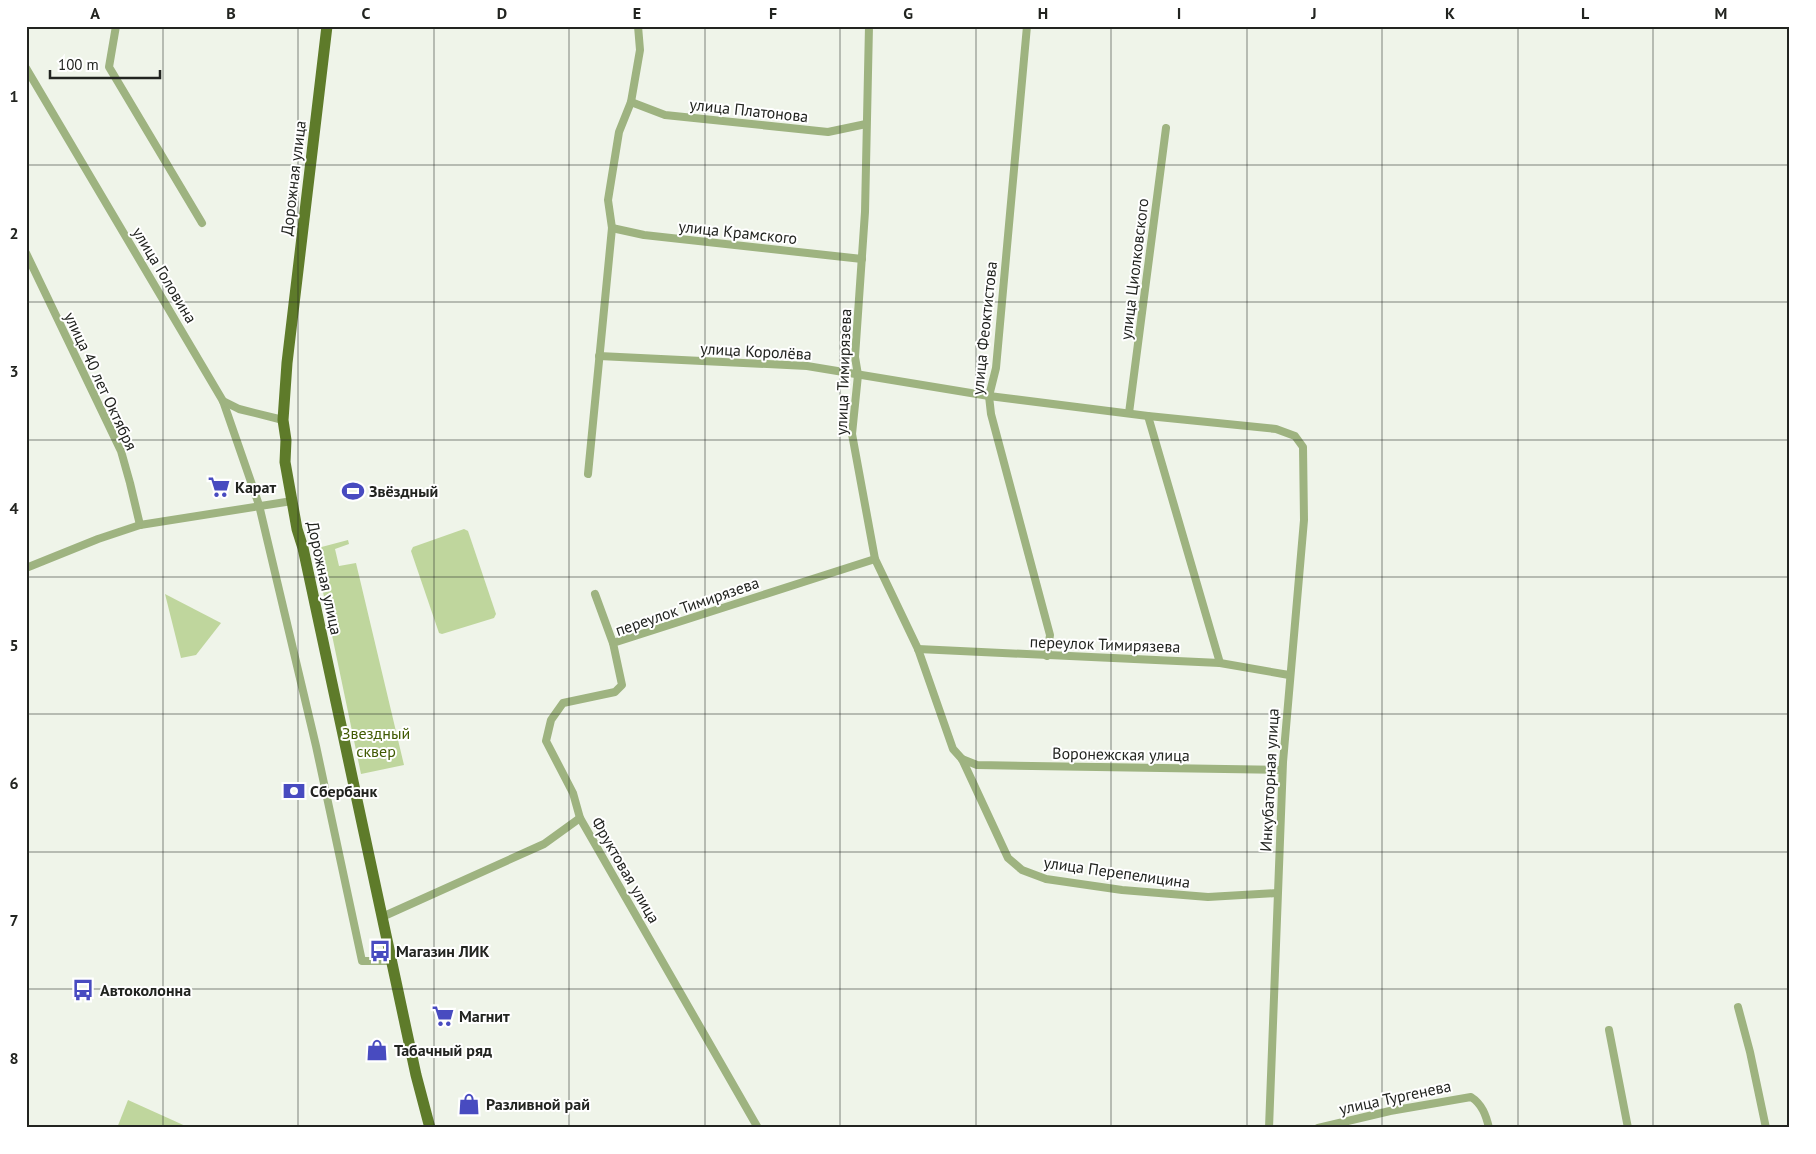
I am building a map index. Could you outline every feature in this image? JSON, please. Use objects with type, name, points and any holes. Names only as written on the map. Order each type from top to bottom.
[{"type":"main road","name":"Дорожная улица","points":[[327,26],[287,363],[283,420],[286,440],[285,462],[416,1075],[430,1128]]},
{"type":"street","points":[[116,26],[109,67],[202,223]]},
{"type":"street","points":[[588,474],[598,356],[612,228],[608,200],[619,132],[631,102],[640,50],[638,26]]},
{"type":"street","name":"улица Тимирязева","points":[[869,26],[865,212],[855,356],[858,375],[852,434],[875,559],[918,649],[953,749],[962,759]]},
{"type":"street","name":"улица Феоктистова","points":[[1027,26],[996,368],[989,396],[991,414],[1050,635],[1047,656]]},
{"type":"street","name":"улица Головина","points":[[26,68],[223,401],[259,505],[316,746],[362,961],[392,961]]},
{"type":"street","name":"улица Платонова","points":[[631,102],[665,115],[828,132],[866,124]]},
{"type":"street","name":"улица Циолковского","points":[[1129,413],[1166,128]]},
{"type":"street","name":"улица Крамского","points":[[612,228],[644,235],[862,259]]},
{"type":"street","name":"улица 40 лет Октября","points":[[26,253],[120,451],[140,525]]},
{"type":"street","name":"улица Королёва","points":[[598,356],[807,366],[989,396],[1148,416],[1276,429],[1295,436]]},
{"type":"street","points":[[223,401],[240,409],[283,420]]},
{"type":"street","points":[[1148,416],[1220,663]]},
{"type":"street","name":"Инкубаторная улица","points":[[1269,1128],[1282,770],[1304,520],[1303,447],[1295,436]]},
{"type":"street","points":[[26,568],[98,539],[140,525],[292,500]]},
{"type":"street","name":"переулок Тимирязева","points":[[580,818],[573,793],[546,741],[551,720],[563,703],[615,692],[622,686],[613,643],[875,559]]},
{"type":"street","points":[[595,594],[613,643]]},
{"type":"street","name":"переулок Тимирязева","points":[[918,649],[1220,663],[1289,674]]},
{"type":"street","name":"Воронежская улица","points":[[962,759],[977,765],[1282,770]]},
{"type":"street","name":"улица Перепелицина","points":[[962,759],[1008,858],[1022,870],[1046,879],[1122,890],[1208,897],[1277,893]]},
{"type":"street","name":"Фруктовая улица","points":[[382,917],[544,844],[580,818],[758,1128]]},
{"type":"street","points":[[1738,1007],[1750,1052],[1766,1128]]},
{"type":"street","points":[[1609,1030],[1628,1128]]},
{"type":"street","name":"улица Тургенева","points":[[1318,1128],[1390,1111],[1471,1096],[1482,1107],[1489,1128]]},
{"type":"green space","points":[[464,529],[468,531],[496,614],[494,618],[442,634],[439,633],[411,551],[413,547]]},
{"type":"green space","name":"Звездный сквер","points":[[348,540],[349,544],[335,549],[339,566],[356,563],[404,765],[361,774],[314,549]]},
{"type":"green space","points":[[165,594],[221,623],[196,655],[181,658]]},
{"type":"green space","points":[[128,1100],[190,1128],[117,1128]]},
{"type":"place","name":"Карат","points":[[219,487]]},
{"type":"place","name":"Звёздный","points":[[353,491]]},
{"type":"place","name":"Сбербанк","points":[[294,791]]},
{"type":"place","name":"Магазин ЛИК","points":[[380,951]]},
{"type":"place","name":"Автоколонна","points":[[83,990]]},
{"type":"place","name":"Магнит","points":[[443,1016]]},
{"type":"place","name":"Табачный ряд","points":[[377,1050]]},
{"type":"place","name":"Разливной рай","points":[[469,1104]]}]
